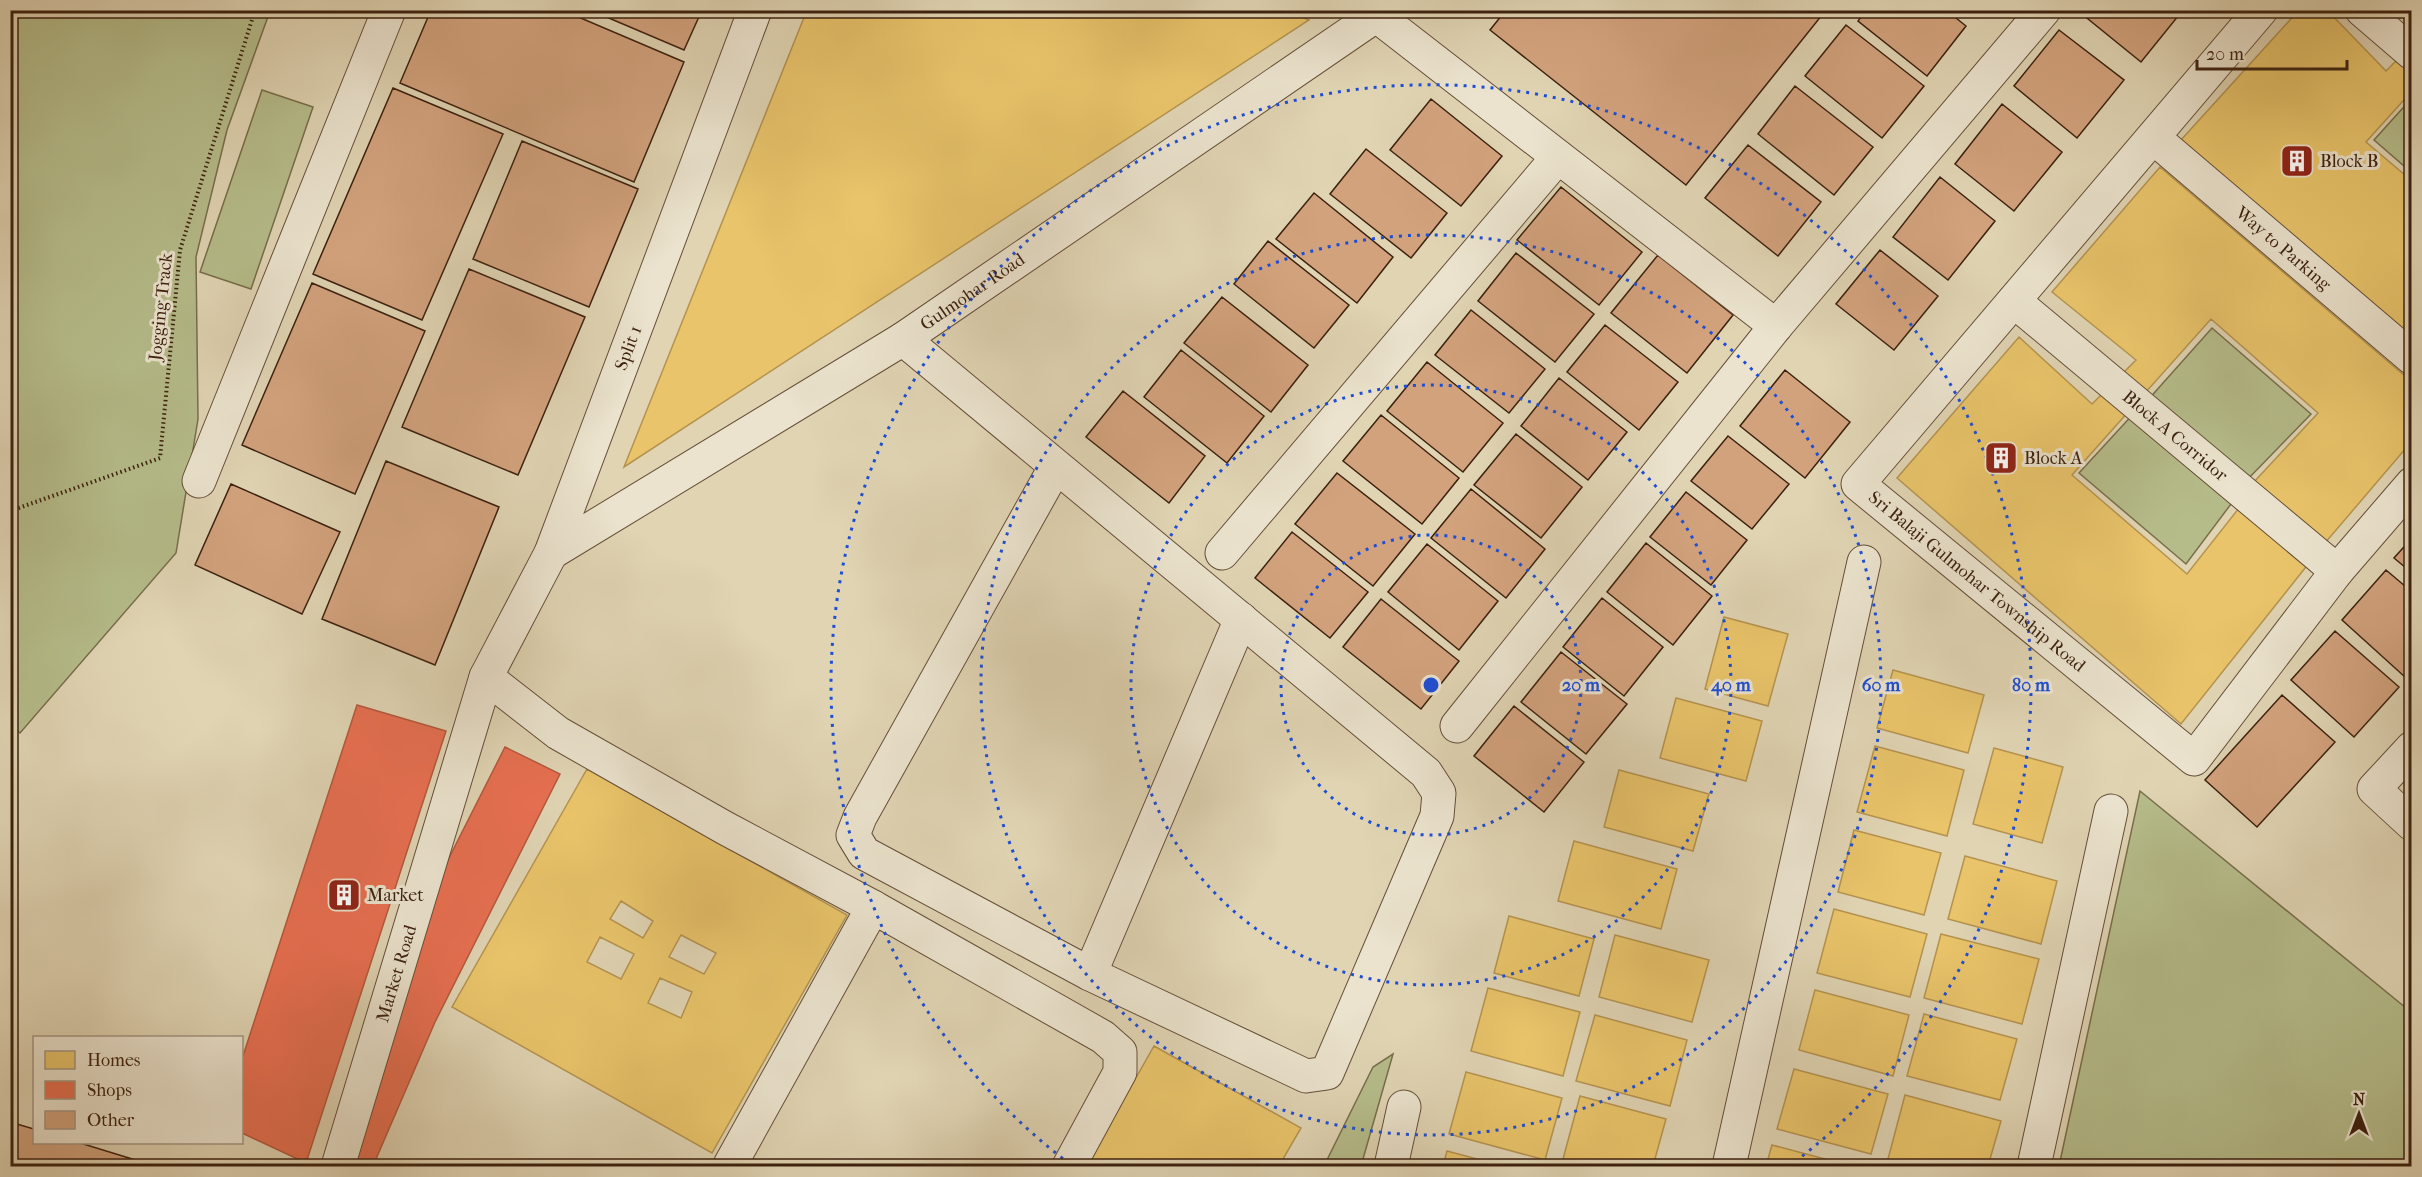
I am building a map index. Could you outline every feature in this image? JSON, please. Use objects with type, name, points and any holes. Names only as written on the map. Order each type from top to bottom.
[{"type":"street","points":[[200,481],[389,10]]},
{"type":"street","name":"Split 1","points":[[486,677],[551,553],[755,10]]},
{"type":"street","points":[[1457,726],[1776,326],[2044,10]]},
{"type":"street","name":"Sri Balaji Gulmohar Township Road","points":[[2261,10],[1858,484],[2194,759],[2337,571],[2412,484]]},
{"type":"street","points":[[2362,10],[2412,53]]},
{"type":"street","points":[[1375,12],[1776,326]]},
{"type":"street","name":"Gulmohar Road","points":[[551,553],[903,339],[1375,12]]},
{"type":"street","name":"Way to Parking","points":[[2154,138],[2412,358]]},
{"type":"street","points":[[1222,553],[1558,157]]},
{"type":"street","name":"Block A Corridor","points":[[2014,301],[2337,571]]},
{"type":"street","points":[[903,339],[1426,772],[1439,793],[1437,816],[1327,1073],[1306,1076],[1090,974],[864,853],[853,835],[860,817],[1056,466]]},
{"type":"street","points":[[1728,1167],[1864,562]]},
{"type":"street","points":[[1090,974],[1241,619]]},
{"type":"street","points":[[486,677],[558,733],[1103,1037],[1120,1052],[1120,1072],[1069,1167]]},
{"type":"street","name":"Market Road","points":[[338,1167],[486,677]]},
{"type":"street","points":[[2412,748],[2374,789],[2412,824]]},
{"type":"street","points":[[2034,1167],[2111,811]]},
{"type":"street","points":[[730,1165],[873,907]]},
{"type":"street","points":[[1391,1167],[1404,1107]]},
{"type":"path","name":"Jogging Track","points":[[10,511],[160,458],[180,250],[255,10]]},
{"type":"green space","points":[[10,11],[270,11],[227,130],[196,257],[198,419],[176,553],[20,733],[10,724]]},
{"type":"green space","points":[[262,90],[313,107],[251,289],[200,272]]},
{"type":"green space","points":[[2411,99],[2411,172],[2374,140]]},
{"type":"green space","points":[[2212,328],[2311,414],[2246,481],[2147,401]]},
{"type":"green space","points":[[2136,411],[2237,496],[2186,564],[2079,473]]},
{"type":"green space","points":[[2140,791],[2411,1012],[2411,1166],[2059,1166]]},
{"type":"green space","points":[[1393,1054],[1361,1166],[1324,1166],[1373,1067]]},
{"type":"building: Homes","points":[[807,10],[1284,10],[1309,20],[624,467]]},
{"type":"building: Homes","name":"Block B","points":[[2299,10],[2327,10],[2386,71],[2412,45],[2412,91],[2366,142],[2412,181],[2412,336],[2181,140]]},
{"type":"building: Homes","name":"Block A","points":[[2160,167],[2412,382],[2412,441],[2325,543],[2253,483],[2318,413],[2211,319],[2072,475],[2187,574],[2243,503],[2313,558],[2181,724],[1897,478],[2019,337],[2092,404],[2136,360],[2052,292]]},
{"type":"building: Homes","points":[[1724,617],[1788,634],[1768,706],[1705,689]]},
{"type":"building: Homes","points":[[1893,670],[1984,695],[1968,753],[1877,728]]},
{"type":"building: Homes","points":[[1676,698],[1762,721],[1746,781],[1660,758]]},
{"type":"building: Homes","points":[[1875,746],[1964,770],[1947,836],[1857,812]]},
{"type":"building: Homes","points":[[1994,748],[2063,767],[2042,843],[1973,824]]},
{"type":"building: Homes","points":[[587,769],[847,915],[712,1153],[452,1007]],"holes":[[[621,901],[653,921],[643,938],[610,919]],[[681,935],[716,953],[704,974],[669,957]],[[600,937],[634,954],[621,979],[587,962]],[[660,978],[692,992],[681,1018],[648,1003]]]},
{"type":"building: Homes","points":[[1619,770],[1709,794],[1693,851],[1604,827]]},
{"type":"building: Homes","points":[[1854,830],[1941,853],[1924,915],[1838,892]]},
{"type":"building: Homes","points":[[1574,841],[1677,869],[1661,929],[1558,901]]},
{"type":"building: Homes","points":[[1965,856],[2057,881],[2041,944],[1948,919]]},
{"type":"building: Homes","points":[[1834,909],[1927,934],[1910,997],[1817,973]]},
{"type":"building: Homes","points":[[1509,916],[1594,939],[1579,996],[1494,973]]},
{"type":"building: Homes","points":[[1941,934],[2039,959],[2022,1024],[1924,998]]},
{"type":"building: Homes","points":[[1615,935],[1709,960],[1692,1022],[1599,997]]},
{"type":"building: Homes","points":[[1488,988],[1580,1012],[1563,1076],[1471,1051]]},
{"type":"building: Homes","points":[[1815,990],[1909,1015],[1893,1076],[1799,1050]]},
{"type":"building: Homes","points":[[1924,1014],[2017,1039],[2000,1100],[1907,1076]]},
{"type":"building: Homes","points":[[1595,1015],[1687,1040],[1670,1106],[1576,1081]]},
{"type":"building: Homes","points":[[1154,1046],[1301,1128],[1279,1166],[1086,1166]]},
{"type":"building: Homes","points":[[1794,1069],[1888,1094],[1871,1154],[1777,1129]]},
{"type":"building: Homes","points":[[1466,1072],[1562,1098],[1545,1160],[1449,1134]]},
{"type":"building: Homes","points":[[1905,1095],[2001,1121],[1988,1166],[1914,1166],[1888,1159]]},
{"type":"building: Homes","points":[[1580,1096],[1666,1119],[1653,1166],[1589,1166],[1563,1159]]},
{"type":"building: Homes","points":[[1772,1145],[1851,1166],[1766,1166]]},
{"type":"building: Homes","points":[[1447,1151],[1503,1166],[1443,1166]]},
{"type":"building: Shops","name":"Market","points":[[357,705],[446,731],[306,1163],[243,1133],[243,1056]]},
{"type":"building: Shops","points":[[505,747],[560,774],[435,1022],[373,1166],[338,1166],[403,949]]},
{"type":"building: Other","points":[[431,10],[562,10],[684,62],[634,182],[400,83]]},
{"type":"building: Other","points":[[590,10],[702,10],[684,50]]},
{"type":"building: Other","points":[[1506,10],[1826,10],[1686,185],[1490,30]]},
{"type":"building: Other","points":[[1866,10],[1946,10],[1966,26],[1927,76],[1858,21]]},
{"type":"building: Other","points":[[2077,10],[2183,10],[2141,62]]},
{"type":"building: Other","points":[[1846,25],[1924,86],[1882,138],[1805,76]]},
{"type":"building: Other","points":[[2059,30],[2124,80],[2077,138],[2014,86]]},
{"type":"building: Other","points":[[1795,86],[1873,147],[1834,195],[1758,134]]},
{"type":"building: Other","points":[[393,88],[503,134],[422,320],[313,274]]},
{"type":"building: Other","points":[[1431,99],[1502,156],[1461,206],[1390,150]]},
{"type":"building: Other","points":[[2002,104],[2062,152],[2014,211],[1955,164]]},
{"type":"building: Other","points":[[522,141],[638,189],[589,307],[473,259]]},
{"type":"building: Other","points":[[1748,145],[1821,202],[1778,256],[1705,198]]},
{"type":"building: Other","points":[[1366,149],[1447,213],[1411,258],[1330,194]]},
{"type":"building: Other","points":[[1940,177],[1995,221],[1948,280],[1893,237]]},
{"type":"building: Other","points":[[1561,187],[1642,252],[1599,305],[1517,240]]},
{"type":"building: Other","points":[[1314,193],[1393,257],[1357,303],[1276,239]]},
{"type":"building: Other","points":[[1268,241],[1349,305],[1314,348],[1234,284]]},
{"type":"building: Other","points":[[1880,250],[1938,296],[1894,350],[1836,304]]},
{"type":"building: Other","points":[[1516,253],[1594,314],[1555,362],[1478,301]]},
{"type":"building: Other","points":[[1658,255],[1733,315],[1687,373],[1611,313]]},
{"type":"building: Other","points":[[469,269],[585,317],[518,475],[402,427]]},
{"type":"building: Other","points":[[312,283],[425,331],[355,494],[242,445]]},
{"type":"building: Other","points":[[1222,297],[1308,365],[1271,412],[1184,343]]},
{"type":"building: Other","points":[[1471,310],[1545,369],[1509,413],[1435,355]]},
{"type":"building: Other","points":[[1605,325],[1678,382],[1639,430],[1567,372]]},
{"type":"building: Other","points":[[1181,350],[1264,416],[1227,463],[1144,397]]},
{"type":"building: Other","points":[[1427,362],[1503,423],[1463,472],[1387,411]]},
{"type":"building: Other","points":[[1785,370],[1850,422],[1805,478],[1740,426]]},
{"type":"building: Other","points":[[1559,378],[1627,432],[1588,480],[1521,426]]},
{"type":"building: Other","points":[[1123,391],[1205,456],[1169,503],[1086,437]]},
{"type":"building: Other","points":[[1381,415],[1459,478],[1422,524],[1343,461]]},
{"type":"building: Other","points":[[1516,434],[1582,487],[1541,538],[1474,485]]},
{"type":"building: Other","points":[[1728,436],[1789,484],[1752,529],[1691,481]]},
{"type":"building: Other","points":[[386,461],[499,507],[435,665],[322,619]]},
{"type":"building: Other","points":[[1337,473],[1415,534],[1373,586],[1295,524]]},
{"type":"building: Other","points":[[231,484],[340,532],[302,614],[195,565]]},
{"type":"building: Other","points":[[1471,489],[1545,549],[1506,598],[1431,538]]},
{"type":"building: Other","points":[[1686,492],[1747,540],[1711,585],[1650,537]]},
{"type":"building: Other","points":[[1292,532],[1368,592],[1330,638],[1255,578]]},
{"type":"building: Other","points":[[2412,538],[2412,573],[2394,558]]},
{"type":"building: Other","points":[[1646,543],[1712,596],[1673,645],[1607,592]]},
{"type":"building: Other","points":[[1427,544],[1498,601],[1459,650],[1388,592]]},
{"type":"building: Other","points":[[2386,570],[2412,592],[2412,670],[2405,677],[2342,620]]},
{"type":"building: Other","points":[[1602,598],[1663,647],[1624,696],[1563,647]]},
{"type":"building: Other","points":[[1381,599],[1459,661],[1421,709],[1343,647]]},
{"type":"building: Other","points":[[2335,631],[2399,687],[2354,737],[2291,680]]},
{"type":"building: Other","points":[[1561,652],[1627,704],[1586,754],[1521,702]]},
{"type":"building: Other","points":[[2282,695],[2335,742],[2257,827],[2205,780]]},
{"type":"building: Other","points":[[1514,706],[1584,762],[1544,812],[1474,756]]},
{"type":"building: Other","points":[[10,1122],[33,1129],[33,1144],[84,1144],[155,1166],[10,1166]]},
{"type":"place","name":"Block B","points":[[2297,161]]},
{"type":"place","name":"Block A","points":[[2001,458]]},
{"type":"place","name":"Market","points":[[344,895]]}]
